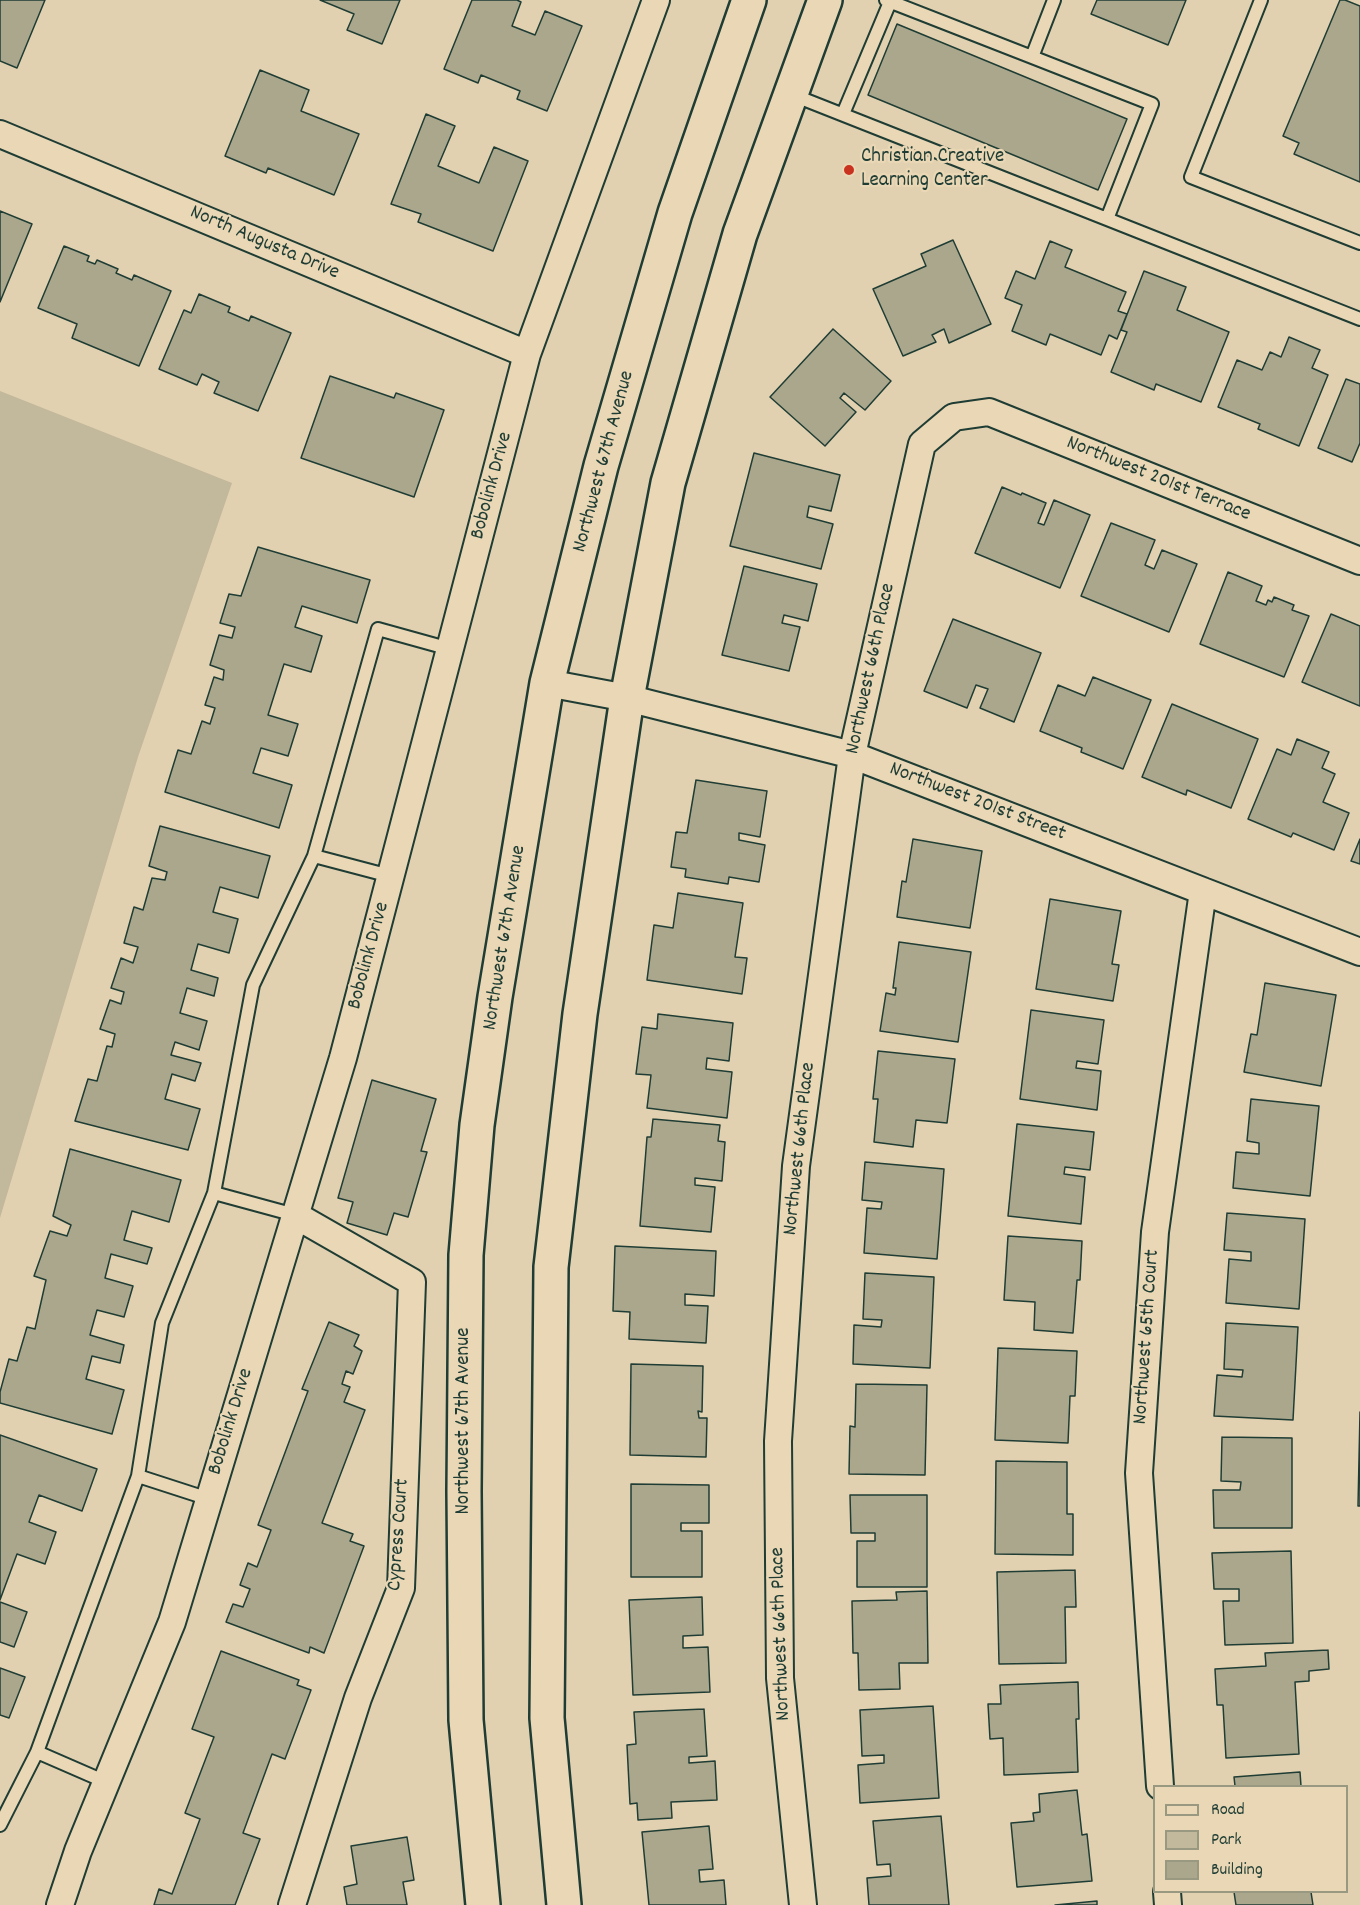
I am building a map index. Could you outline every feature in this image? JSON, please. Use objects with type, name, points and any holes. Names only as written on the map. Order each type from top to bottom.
[{"type":"main road","name":"Northwest 67th Avenue","points":[[483,1905],[466,1720],[464,1491],[466,1255],[477,1125],[495,997],[547,683],[601,466],[675,213],[749,0]]},
{"type":"main road","points":[[564,1905],[547,1718],[551,1267],[580,1014],[627,698],[668,483],[740,234],[825,0]]},
{"type":"street","name":"Bobolink Drive","points":[[60,1905],[78,1851],[171,1622],[343,1058],[527,354],[656,0]]},
{"type":"street","name":"North Augusta Drive","points":[[0,134],[527,354]]},
{"type":"street","name":"Northwest 201st Terrace","points":[[954,417],[989,412],[1360,561]]},
{"type":"street","name":"Northwest 66th Place","points":[[803,1905],[780,1678],[778,1441],[796,1166],[852,755],[922,444],[954,417]]},
{"type":"street","name":"Northwest 201st Street","points":[[547,683],[627,698],[852,755],[1360,952]]},
{"type":"street","name":"Northwest 65th Court","points":[[1160,1785],[1139,1473],[1155,1232],[1203,891]]},
{"type":"street","name":"Cypress Court","points":[[292,1905],[358,1698],[401,1588],[412,1282],[295,1215]]},
{"type":"lane","points":[[1032,57],[1054,0]]},
{"type":"lane","points":[[1261,0],[1191,177],[1360,243]]},
{"type":"lane","points":[[843,114],[888,1],[1152,104],[1107,219]]},
{"type":"lane","points":[[791,94],[1360,319]]},
{"type":"lane","points":[[0,1825],[37,1752],[138,1476],[162,1323],[214,1193],[253,985],[314,856],[378,629],[450,649]]},
{"type":"lane","points":[[314,856],[390,876]]},
{"type":"lane","points":[[214,1193],[295,1215]]},
{"type":"lane","points":[[138,1476],[209,1499]]},
{"type":"lane","points":[[37,1752],[106,1782]]},
{"type":"green space","points":[[0,391],[232,483],[138,757],[0,1218]]},
{"type":"building","points":[[0,0],[45,0],[17,68],[0,61]]},
{"type":"building","points":[[320,0],[400,0],[382,44],[347,30],[354,14]]},
{"type":"building","points":[[472,0],[517,0],[521,2],[512,26],[535,35],[545,11],[582,26],[547,111],[517,99],[520,91],[481,75],[478,83],[444,69]]},
{"type":"building","points":[[1097,0],[1186,0],[1168,45],[1091,14]]},
{"type":"building","points":[[1340,0],[1360,6],[1360,182],[1294,154],[1299,143],[1283,136]]},
{"type":"building","points":[[897,24],[1127,119],[1098,190],[868,95]]},
{"type":"building","points":[[260,70],[309,90],[301,111],[359,134],[334,195],[268,168],[266,173],[225,156]]},
{"type":"building","points":[[426,114],[455,126],[438,166],[479,183],[494,147],[528,161],[493,251],[418,222],[421,214],[391,204]]},
{"type":"building","points":[[0,211],[32,224],[0,302]]},
{"type":"building","points":[[953,240],[991,324],[949,343],[944,329],[932,335],[936,342],[903,356],[873,289],[926,266],[921,254]]},
{"type":"building","points":[[1050,241],[1072,250],[1065,267],[1126,292],[1118,311],[1127,314],[1117,339],[1109,335],[1101,355],[1050,334],[1046,345],[1012,331],[1022,305],[1005,298],[1016,271],[1035,279]]},
{"type":"building","points":[[64,246],[89,256],[87,261],[95,264],[97,260],[118,269],[116,273],[132,280],[134,275],[171,291],[139,366],[72,338],[77,324],[38,308]]},
{"type":"building","points":[[1144,271],[1186,287],[1177,310],[1229,332],[1201,402],[1156,384],[1154,390],[1111,372],[1127,332],[1121,330]]},
{"type":"building","points":[[199,294],[230,307],[228,312],[249,321],[251,316],[291,333],[258,411],[214,393],[219,382],[202,374],[197,385],[159,369],[184,310],[191,313]]},
{"type":"building","points":[[833,329],[891,381],[865,410],[844,393],[840,398],[856,412],[825,446],[770,397]]},
{"type":"building","points":[[1289,337],[1320,350],[1312,368],[1328,375],[1299,446],[1258,429],[1260,424],[1218,407],[1237,360],[1262,370],[1270,352],[1281,357]]},
{"type":"building","points":[[330,376],[394,398],[396,393],[444,410],[414,497],[301,458]]},
{"type":"building","points":[[1346,379],[1360,384],[1360,443],[1352,462],[1318,448]]},
{"type":"building","points":[[754,453],[840,475],[831,511],[809,506],[807,517],[833,524],[821,569],[730,546]]},
{"type":"building","points":[[1002,487],[1046,503],[1038,523],[1044,525],[1054,500],[1090,515],[1060,588],[975,553]]},
{"type":"building","points":[[1111,523],[1155,540],[1145,565],[1154,569],[1162,550],[1197,564],[1169,632],[1081,596]]},
{"type":"building","points":[[258,547],[370,580],[357,623],[302,606],[295,627],[322,636],[311,672],[284,664],[268,715],[298,724],[288,756],[261,748],[253,773],[292,785],[279,828],[165,792],[178,750],[191,754],[202,721],[210,724],[215,708],[205,705],[214,677],[223,680],[224,670],[210,665],[219,635],[232,638],[235,627],[220,623],[229,594],[241,596]]},
{"type":"building","points":[[744,566],[817,584],[808,621],[784,615],[782,623],[800,627],[789,671],[722,655]]},
{"type":"building","points":[[1228,572],[1262,586],[1256,601],[1266,605],[1268,600],[1272,602],[1274,597],[1294,605],[1292,610],[1309,616],[1284,677],[1200,644]]},
{"type":"building","points":[[1331,614],[1360,626],[1360,706],[1302,682]]},
{"type":"building","points":[[953,619],[1041,653],[1014,722],[980,708],[988,689],[976,685],[967,708],[924,691]]},
{"type":"building","points":[[1093,677],[1151,700],[1123,769],[1081,752],[1082,748],[1040,731],[1058,685],[1085,696]]},
{"type":"building","points":[[1172,704],[1258,739],[1231,808],[1187,790],[1186,795],[1142,777]]},
{"type":"building","points":[[1297,739],[1329,752],[1322,768],[1335,774],[1323,802],[1349,813],[1334,850],[1293,833],[1291,837],[1248,819],[1277,749],[1291,755]]},
{"type":"building","points":[[696,780],[767,791],[760,837],[739,833],[739,840],[765,845],[759,882],[729,877],[728,884],[685,877],[686,869],[671,867],[676,832],[687,833]]},
{"type":"building","points":[[160,826],[270,856],[258,898],[220,887],[213,912],[238,919],[229,953],[198,944],[191,970],[218,978],[214,996],[187,988],[180,1013],[207,1021],[199,1050],[175,1042],[171,1055],[201,1063],[195,1081],[172,1074],[165,1099],[200,1109],[188,1150],[75,1121],[88,1079],[97,1081],[107,1046],[112,1047],[115,1034],[100,1029],[110,1000],[121,1004],[124,992],[111,988],[121,958],[133,963],[138,947],[124,943],[134,907],[143,910],[152,878],[165,880],[167,872],[149,866]]},
{"type":"building","points":[[913,839],[982,851],[970,928],[897,917],[902,881],[906,882]]},
{"type":"building","points":[[1360,839],[1360,864],[1351,861]]},
{"type":"building","points":[[678,893],[743,903],[735,957],[747,958],[742,994],[647,980],[654,925],[673,928]]},
{"type":"building","points":[[1050,899],[1121,911],[1112,964],[1119,965],[1113,1001],[1036,989]]},
{"type":"building","points":[[899,942],[971,952],[958,1042],[880,1031],[886,993],[895,995],[896,988],[893,988]]},
{"type":"building","points":[[1265,983],[1336,995],[1321,1086],[1244,1072],[1251,1034],[1257,1035]]},
{"type":"building","points":[[1031,1010],[1104,1020],[1098,1064],[1077,1061],[1076,1068],[1101,1071],[1097,1110],[1020,1099]]},
{"type":"building","points":[[658,1014],[733,1023],[729,1061],[707,1058],[706,1069],[732,1072],[727,1118],[647,1108],[651,1075],[636,1074],[642,1027],[657,1029]]},
{"type":"building","points":[[878,1051],[955,1059],[947,1123],[916,1120],[913,1147],[874,1142],[878,1099],[873,1099]]},
{"type":"building","points":[[372,1080],[436,1099],[421,1151],[427,1152],[408,1217],[394,1213],[387,1235],[347,1223],[353,1202],[338,1198]]},
{"type":"building","points":[[1251,1099],[1319,1106],[1310,1196],[1233,1188],[1236,1152],[1259,1154],[1259,1143],[1247,1141]]},
{"type":"building","points":[[653,1119],[720,1125],[718,1141],[725,1142],[722,1181],[695,1178],[695,1185],[715,1187],[711,1232],[640,1226],[647,1137],[651,1137]]},
{"type":"building","points":[[1017,1124],[1094,1132],[1090,1170],[1065,1167],[1064,1174],[1085,1177],[1081,1224],[1008,1216]]},
{"type":"building","points":[[70,1149],[181,1180],[169,1222],[132,1211],[124,1240],[152,1248],[147,1264],[111,1254],[105,1278],[133,1286],[124,1317],[97,1310],[90,1335],[124,1345],[120,1363],[92,1356],[86,1379],[124,1390],[112,1434],[0,1403],[0,1392],[9,1359],[17,1361],[27,1327],[35,1329],[46,1280],[34,1276],[50,1231],[67,1236],[71,1225],[53,1216]]},
{"type":"building","points":[[865,1162],[944,1169],[937,1259],[864,1253],[867,1208],[881,1209],[882,1202],[862,1200]]},
{"type":"building","points":[[1227,1213],[1305,1219],[1299,1309],[1226,1303],[1229,1259],[1251,1261],[1251,1252],[1224,1250]]},
{"type":"building","points":[[1008,1236],[1082,1241],[1080,1280],[1077,1280],[1073,1333],[1034,1330],[1035,1302],[1004,1300]]},
{"type":"building","points":[[615,1246],[716,1251],[714,1296],[685,1294],[685,1305],[708,1306],[706,1343],[629,1339],[630,1312],[613,1311]]},
{"type":"building","points":[[865,1273],[934,1277],[930,1368],[853,1364],[854,1325],[881,1327],[882,1320],[863,1319]]},
{"type":"building","points":[[329,1322],[359,1335],[354,1346],[362,1351],[353,1374],[346,1371],[342,1384],[350,1387],[344,1402],[365,1410],[322,1523],[353,1534],[350,1541],[364,1546],[324,1653],[310,1647],[309,1653],[226,1622],[233,1604],[243,1607],[250,1589],[240,1585],[248,1563],[257,1567],[271,1530],[258,1525],[308,1391],[302,1389]]},
{"type":"building","points":[[1226,1323],[1298,1327],[1293,1420],[1214,1416],[1217,1375],[1242,1377],[1243,1370],[1224,1369]]},
{"type":"building","points":[[998,1348],[1077,1351],[1075,1396],[1070,1396],[1068,1443],[995,1440]]},
{"type":"building","points":[[631,1364],[703,1366],[702,1412],[698,1411],[699,1418],[707,1418],[706,1457],[630,1455]]},
{"type":"building","points":[[856,1384],[927,1385],[925,1475],[849,1474],[850,1426],[855,1427]]},
{"type":"building","points":[[1360,1412],[1360,1506],[1358,1506]]},
{"type":"building","points":[[0,1435],[97,1469],[82,1511],[39,1495],[29,1522],[56,1532],[45,1564],[17,1554],[0,1600]]},
{"type":"building","points":[[1222,1437],[1292,1438],[1292,1528],[1214,1528],[1213,1490],[1240,1490],[1241,1482],[1221,1481]]},
{"type":"building","points":[[996,1461],[1067,1462],[1067,1514],[1073,1514],[1073,1555],[995,1554]]},
{"type":"building","points":[[631,1484],[709,1485],[709,1523],[681,1523],[681,1531],[702,1531],[702,1577],[631,1577]]},
{"type":"building","points":[[850,1495],[927,1495],[927,1587],[857,1587],[857,1541],[875,1541],[875,1533],[851,1533]]},
{"type":"building","points":[[1291,1551],[1293,1643],[1225,1645],[1223,1601],[1239,1601],[1239,1589],[1214,1589],[1212,1553]]},
{"type":"building","points":[[1075,1570],[1076,1607],[1065,1607],[1066,1663],[999,1664],[997,1572]]},
{"type":"building","points":[[927,1591],[928,1663],[899,1663],[900,1689],[859,1690],[858,1653],[853,1653],[852,1601],[897,1600],[896,1592]]},
{"type":"building","points":[[702,1597],[703,1635],[683,1636],[683,1648],[708,1647],[710,1692],[633,1695],[629,1600]]},
{"type":"building","points":[[0,1602],[27,1612],[14,1647],[0,1642]]},
{"type":"building","points":[[1328,1650],[1329,1669],[1309,1671],[1309,1681],[1295,1682],[1299,1754],[1226,1758],[1223,1705],[1217,1705],[1215,1669],[1266,1666],[1265,1653]]},
{"type":"building","points":[[221,1651],[299,1680],[297,1685],[311,1690],[285,1759],[272,1754],[243,1833],[260,1839],[235,1905],[154,1905],[159,1889],[172,1894],[200,1819],[185,1813],[214,1737],[192,1729]]},
{"type":"building","points":[[0,1668],[25,1677],[9,1718],[0,1715]]},
{"type":"building","points":[[1078,1682],[1079,1719],[1076,1719],[1078,1772],[1004,1775],[1003,1738],[990,1739],[988,1704],[1001,1704],[1000,1685]]},
{"type":"building","points":[[933,1706],[939,1798],[860,1803],[858,1765],[884,1763],[884,1755],[862,1756],[860,1710]]},
{"type":"building","points":[[704,1709],[707,1756],[689,1757],[689,1763],[715,1761],[717,1800],[671,1802],[672,1818],[638,1820],[637,1803],[630,1804],[627,1745],[636,1744],[634,1712]]},
{"type":"building","points":[[1300,1772],[1301,1785],[1235,1785],[1234,1777]]},
{"type":"building","points":[[1077,1790],[1082,1835],[1087,1834],[1092,1881],[1017,1887],[1011,1823],[1034,1821],[1033,1813],[1040,1812],[1039,1794]]},
{"type":"building","points":[[941,1816],[949,1905],[869,1905],[867,1878],[891,1876],[890,1864],[877,1865],[873,1821]]},
{"type":"building","points":[[709,1826],[713,1869],[699,1870],[700,1882],[724,1880],[726,1905],[649,1905],[642,1832]]},
{"type":"building","points":[[407,1837],[414,1880],[403,1882],[407,1905],[347,1905],[344,1887],[357,1884],[351,1846]]},
{"type":"building","points":[[1234,1893],[1311,1893],[1313,1905],[1236,1905]]},
{"type":"building","points":[[1097,1901],[1097,1905],[1055,1905]]},
{"type":"place","name":"Christian Creative Learning Center","points":[[849,170]]}]
